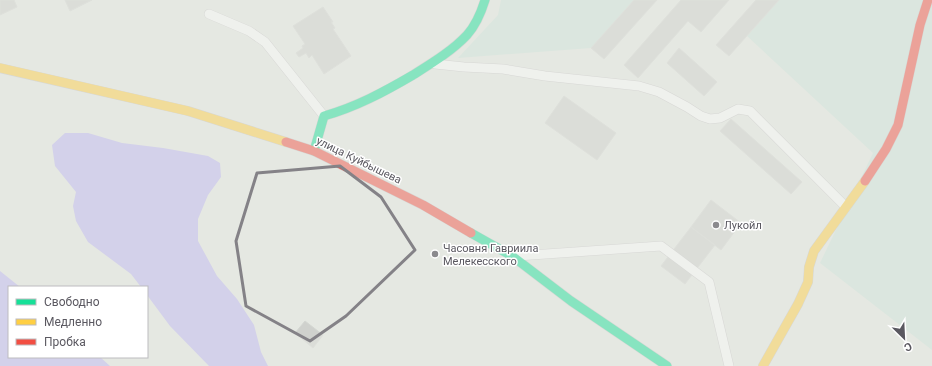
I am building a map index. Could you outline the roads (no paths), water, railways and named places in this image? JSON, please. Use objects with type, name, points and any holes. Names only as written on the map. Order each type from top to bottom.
[{"type":"main road","points":[[314,151],[324,116],[342,111],[383,93],[432,64],[468,34],[477,22],[485,0]]},
{"type":"main road","points":[[763,366],[798,304],[808,282],[809,267],[814,251],[886,149],[898,125],[920,24],[928,0]]},
{"type":"main road","name":"улица Куйбышева","points":[[0,68],[188,111],[314,151],[423,204],[512,256],[572,301],[667,366]]},
{"type":"lane","points":[[209,14],[250,31],[265,42],[324,116]]},
{"type":"lane","points":[[432,64],[503,69],[545,76],[638,86],[659,92],[701,116],[710,119],[720,118],[738,109],[750,110],[846,207]]},
{"type":"lane","points":[[512,256],[661,246],[709,282],[729,366]]},
{"type":"place","name":"Лукойл","points":[[716,225]]},
{"type":"place","name":"Часовня Гавриила Мелекесского","points":[[435,254]]}]
